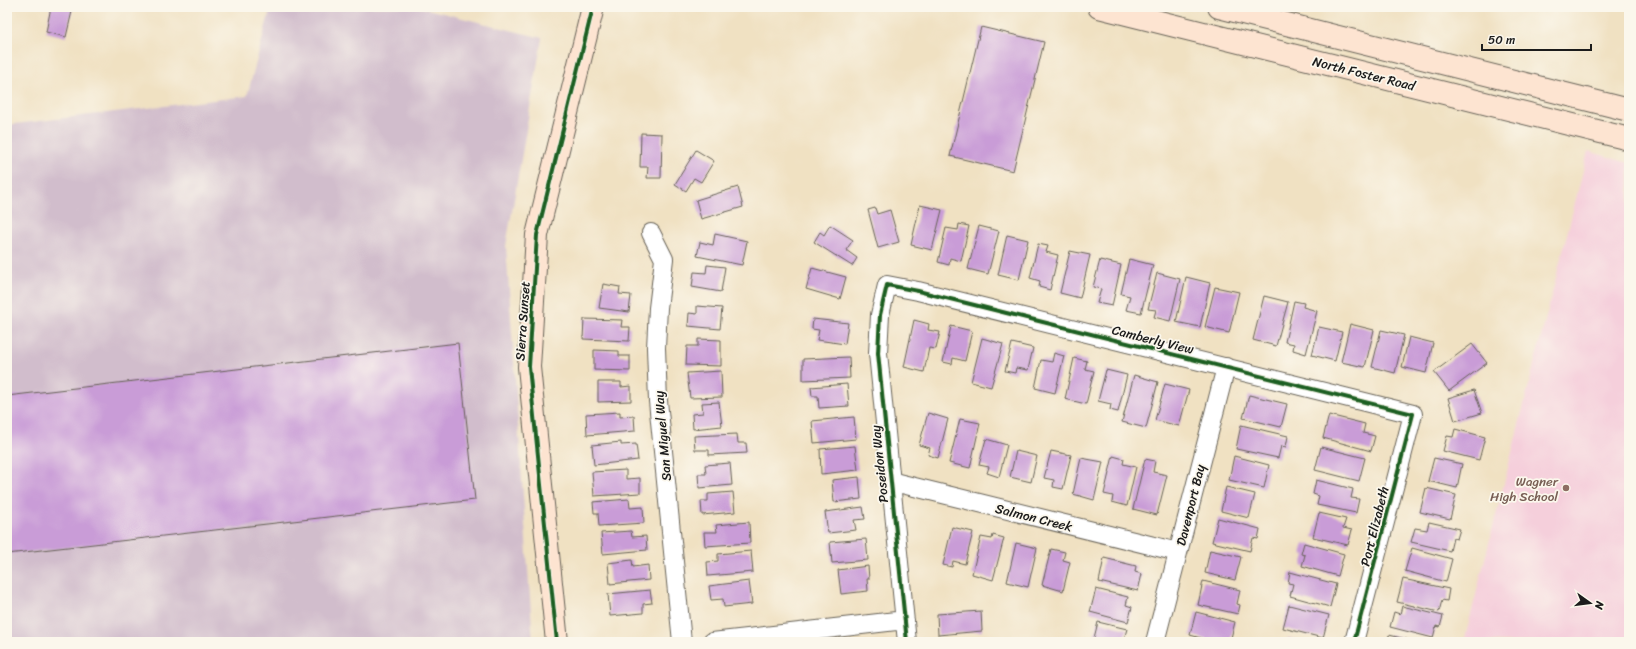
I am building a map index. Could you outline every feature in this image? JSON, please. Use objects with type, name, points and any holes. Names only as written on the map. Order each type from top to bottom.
[{"type":"main road","name":"Sierra Sunset","points":[[557,642],[529,367],[537,235],[593,7]]},
{"type":"main road","name":"North Foster Road","points":[[1099,7],[1629,139]]},
{"type":"main road","points":[[1229,8],[1629,110]]},
{"type":"street","name":"San Miguel Way","points":[[651,233],[664,259],[658,308],[656,348],[658,394],[682,642]]},
{"type":"street","name":"Camberly View","points":[[887,285],[918,290],[1413,414]]},
{"type":"street","name":"Poseidon Way","points":[[887,285],[880,315],[878,353],[907,642]]},
{"type":"street","name":"Davenport Bay","points":[[1155,642],[1226,367]]},
{"type":"street","name":"Port Elizabeth","points":[[1354,642],[1413,414]]},
{"type":"street","name":"Salmon Creek","points":[[890,481],[1178,552]]},
{"type":"street","points":[[712,642],[905,620]]},
{"type":"shaded area","points":[[271,7],[419,7],[542,38],[506,246],[533,642],[7,642],[7,125],[247,96]]},
{"type":"shaded area","name":"Wagner High School","points":[[1588,151],[1629,163],[1629,642],[1464,642]]},
{"type":"building","points":[[51,7],[73,7],[66,37],[46,32]]},
{"type":"building","points":[[981,27],[1044,42],[1013,171],[950,156]]},
{"type":"building","points":[[641,133],[662,134],[661,178],[647,178],[648,167],[640,167]]},
{"type":"building","points":[[696,150],[714,161],[701,182],[694,178],[686,191],[675,184]]},
{"type":"building","points":[[738,187],[743,207],[701,219],[696,200]]},
{"type":"building","points":[[920,205],[942,210],[932,250],[911,245]]},
{"type":"building","points":[[875,208],[877,214],[890,210],[899,242],[878,248],[868,210]]},
{"type":"building","points":[[959,224],[969,226],[961,261],[950,258],[949,265],[938,262],[946,228],[958,230]]},
{"type":"building","points":[[830,225],[853,240],[846,250],[857,258],[852,266],[814,242],[820,232],[824,235]]},
{"type":"building","points":[[979,226],[999,231],[988,274],[968,269]]},
{"type":"building","points":[[715,234],[747,241],[742,265],[697,256],[700,242],[713,245]]},
{"type":"building","points":[[1007,235],[1028,240],[1019,280],[998,275]]},
{"type":"building","points":[[1038,244],[1048,246],[1046,252],[1058,255],[1050,290],[1039,287],[1040,281],[1030,278]]},
{"type":"building","points":[[1070,251],[1090,255],[1080,298],[1060,293]]},
{"type":"building","points":[[1129,259],[1153,265],[1141,313],[1126,310],[1130,296],[1121,294]]},
{"type":"building","points":[[1100,260],[1121,265],[1112,306],[1097,303],[1101,289],[1093,287]]},
{"type":"building","points":[[707,265],[725,267],[721,292],[692,287],[694,272],[706,273]]},
{"type":"building","points":[[812,268],[846,277],[840,299],[806,289]]},
{"type":"building","points":[[1157,273],[1180,279],[1170,321],[1154,317],[1156,310],[1148,309]]},
{"type":"building","points":[[1186,277],[1210,283],[1200,327],[1176,322]]},
{"type":"building","points":[[603,284],[620,287],[619,294],[631,295],[629,312],[599,308]]},
{"type":"building","points":[[1215,287],[1239,292],[1229,333],[1205,327]]},
{"type":"building","points":[[1264,296],[1288,302],[1276,346],[1253,340]]},
{"type":"building","points":[[1294,301],[1304,303],[1303,307],[1317,311],[1306,354],[1293,350],[1294,344],[1285,342]]},
{"type":"building","points":[[697,306],[722,308],[720,329],[688,326],[689,313],[697,314]]},
{"type":"building","points":[[584,319],[622,320],[621,327],[630,327],[629,341],[583,339]]},
{"type":"building","points":[[813,319],[848,323],[845,344],[817,340],[819,330],[812,329]]},
{"type":"building","points":[[914,320],[929,324],[928,330],[940,332],[936,349],[929,348],[924,372],[904,367]]},
{"type":"building","points":[[1350,324],[1374,330],[1365,367],[1341,362]]},
{"type":"building","points":[[951,326],[972,331],[965,361],[953,358],[952,364],[943,362]]},
{"type":"building","points":[[1319,327],[1342,332],[1335,361],[1312,355]]},
{"type":"building","points":[[1381,330],[1404,335],[1395,373],[1372,367]]},
{"type":"building","points":[[1409,337],[1433,343],[1426,373],[1402,367]]},
{"type":"building","points":[[982,338],[1003,344],[991,387],[971,382]]},
{"type":"building","points":[[698,339],[721,340],[721,366],[686,365],[687,346],[698,346]]},
{"type":"building","points":[[458,343],[475,500],[7,554],[7,396]]},
{"type":"building","points":[[1012,343],[1033,348],[1028,370],[1016,368],[1015,373],[1005,371]]},
{"type":"building","points":[[1472,344],[1487,363],[1449,391],[1434,372]]},
{"type":"building","points":[[594,350],[619,351],[619,356],[630,356],[630,371],[594,370]]},
{"type":"building","points":[[1054,353],[1064,356],[1055,393],[1035,388],[1041,360],[1052,362]]},
{"type":"building","points":[[849,357],[850,378],[803,380],[803,359]]},
{"type":"building","points":[[1074,358],[1087,361],[1085,369],[1094,371],[1086,404],[1065,399]]},
{"type":"building","points":[[1106,370],[1127,375],[1118,412],[1110,410],[1111,404],[1098,401]]},
{"type":"building","points":[[721,371],[722,397],[690,398],[687,373]]},
{"type":"building","points":[[1134,375],[1158,382],[1146,428],[1122,422]]},
{"type":"building","points":[[598,382],[621,382],[621,387],[631,386],[631,401],[598,402]]},
{"type":"building","points":[[847,384],[849,406],[819,408],[818,396],[812,396],[811,387]]},
{"type":"building","points":[[1165,384],[1189,390],[1179,426],[1155,420]]},
{"type":"building","points":[[1474,390],[1482,413],[1455,421],[1448,398]]},
{"type":"building","points":[[1249,395],[1287,404],[1281,427],[1243,418]]},
{"type":"building","points":[[719,402],[722,426],[693,429],[692,414],[703,413],[702,403]]},
{"type":"building","points":[[620,412],[620,417],[634,416],[635,431],[587,435],[586,414]]},
{"type":"building","points":[[928,413],[948,419],[938,458],[928,455],[930,448],[919,445]]},
{"type":"building","points":[[1329,415],[1365,424],[1363,433],[1375,436],[1371,451],[1323,438]]},
{"type":"building","points":[[854,417],[856,439],[814,443],[812,421]]},
{"type":"building","points":[[960,419],[980,423],[970,468],[949,463]]},
{"type":"building","points":[[1241,425],[1288,436],[1286,447],[1281,446],[1278,458],[1236,449]]},
{"type":"building","points":[[1455,429],[1485,437],[1479,460],[1443,451],[1447,436],[1453,437]]},
{"type":"building","points":[[737,434],[738,443],[746,443],[747,453],[709,455],[709,450],[695,450],[694,436]]},
{"type":"building","points":[[986,439],[1007,445],[999,477],[987,473],[989,467],[979,465]]},
{"type":"building","points":[[621,442],[621,445],[636,444],[638,460],[594,465],[592,445]]},
{"type":"building","points":[[855,446],[858,470],[821,474],[820,449]]},
{"type":"building","points":[[1321,447],[1365,458],[1359,481],[1315,470]]},
{"type":"building","points":[[1016,451],[1037,456],[1031,482],[1010,477]]},
{"type":"building","points":[[1051,451],[1071,455],[1063,489],[1053,487],[1054,480],[1044,478]]},
{"type":"building","points":[[1113,456],[1124,459],[1123,464],[1136,467],[1127,506],[1112,502],[1113,496],[1104,494]]},
{"type":"building","points":[[1234,456],[1269,465],[1264,488],[1229,480]]},
{"type":"building","points":[[1081,458],[1103,462],[1094,500],[1073,494]]},
{"type":"building","points":[[1434,458],[1462,464],[1457,488],[1428,481]]},
{"type":"building","points":[[1145,459],[1155,461],[1153,472],[1167,475],[1157,515],[1133,509]]},
{"type":"building","points":[[730,463],[732,485],[699,488],[698,474],[706,474],[705,465]]},
{"type":"building","points":[[626,470],[626,479],[640,478],[640,493],[594,496],[592,472]]},
{"type":"building","points":[[859,477],[861,499],[834,502],[832,480]]},
{"type":"building","points":[[1316,480],[1353,489],[1351,498],[1359,499],[1356,513],[1317,505],[1319,496],[1313,494]]},
{"type":"building","points":[[1226,487],[1255,494],[1249,518],[1221,511]]},
{"type":"building","points":[[1426,488],[1456,495],[1450,519],[1420,512]]},
{"type":"building","points":[[733,492],[735,512],[702,515],[701,501],[708,501],[708,494]]},
{"type":"building","points":[[629,499],[630,508],[643,507],[644,523],[599,526],[598,513],[594,513],[593,502]]},
{"type":"building","points":[[863,507],[865,519],[854,520],[856,530],[828,533],[825,512]]},
{"type":"building","points":[[1319,513],[1346,519],[1343,528],[1352,530],[1348,545],[1313,537]]},
{"type":"building","points":[[1218,518],[1260,529],[1258,539],[1253,538],[1250,551],[1212,542]]},
{"type":"building","points":[[749,522],[750,543],[705,546],[704,532],[717,532],[716,525]]},
{"type":"building","points":[[1429,522],[1460,529],[1457,539],[1453,538],[1450,551],[1411,542],[1415,528],[1427,530]]},
{"type":"building","points":[[952,527],[973,532],[965,564],[953,561],[952,567],[943,565]]},
{"type":"building","points":[[631,531],[632,537],[646,536],[647,550],[603,554],[601,533]]},
{"type":"building","points":[[993,535],[1004,538],[993,580],[972,574],[981,537],[992,539]]},
{"type":"building","points":[[866,539],[868,560],[832,563],[830,542]]},
{"type":"building","points":[[1016,543],[1037,548],[1028,587],[1007,582]]},
{"type":"building","points":[[1304,543],[1344,554],[1338,576],[1302,566],[1305,555],[1301,554]]},
{"type":"building","points":[[1412,548],[1452,559],[1446,582],[1405,571]]},
{"type":"building","points":[[1051,549],[1065,552],[1063,560],[1070,562],[1063,591],[1042,585]]},
{"type":"building","points":[[1210,550],[1241,557],[1235,580],[1205,573]]},
{"type":"building","points":[[751,551],[753,572],[708,576],[707,562],[718,561],[718,554]]},
{"type":"building","points":[[1104,558],[1136,566],[1135,572],[1142,574],[1138,591],[1099,582]]},
{"type":"building","points":[[632,560],[633,567],[648,565],[649,580],[610,584],[608,563]]},
{"type":"building","points":[[868,566],[868,591],[841,594],[838,570]]},
{"type":"building","points":[[1290,572],[1336,584],[1330,607],[1290,596],[1293,584],[1288,583]]},
{"type":"building","points":[[1403,579],[1449,589],[1447,601],[1442,600],[1439,612],[1397,602]]},
{"type":"building","points":[[749,581],[752,604],[724,607],[723,599],[711,600],[709,586]]},
{"type":"building","points":[[1203,581],[1240,590],[1237,604],[1240,605],[1238,614],[1198,605]]},
{"type":"building","points":[[1096,589],[1128,597],[1126,605],[1132,607],[1128,622],[1090,612]]},
{"type":"building","points":[[650,590],[652,603],[643,604],[643,613],[610,616],[608,594]]},
{"type":"building","points":[[1289,605],[1329,615],[1323,638],[1283,628]]},
{"type":"building","points":[[1402,606],[1443,616],[1440,627],[1436,626],[1433,638],[1390,627],[1394,612],[1400,614]]},
{"type":"building","points":[[981,611],[982,631],[938,635],[937,614]]},
{"type":"building","points":[[1196,612],[1235,622],[1230,642],[1215,642],[1190,635]]},
{"type":"building","points":[[1098,622],[1127,629],[1123,642],[1093,642]]},
{"type":"building","points":[[1389,635],[1414,641],[1414,642],[1387,642]]},
{"type":"building","points":[[1288,638],[1300,641],[1300,642],[1287,642]]},
{"type":"cycle path","points":[[557,642],[529,367],[537,235],[593,7]]},
{"type":"cycle path","points":[[907,642],[878,353],[880,315],[887,285],[918,291],[1413,414],[1354,642]]},
{"type":"place","name":"Wagner High School","points":[[1566,488]]}]
